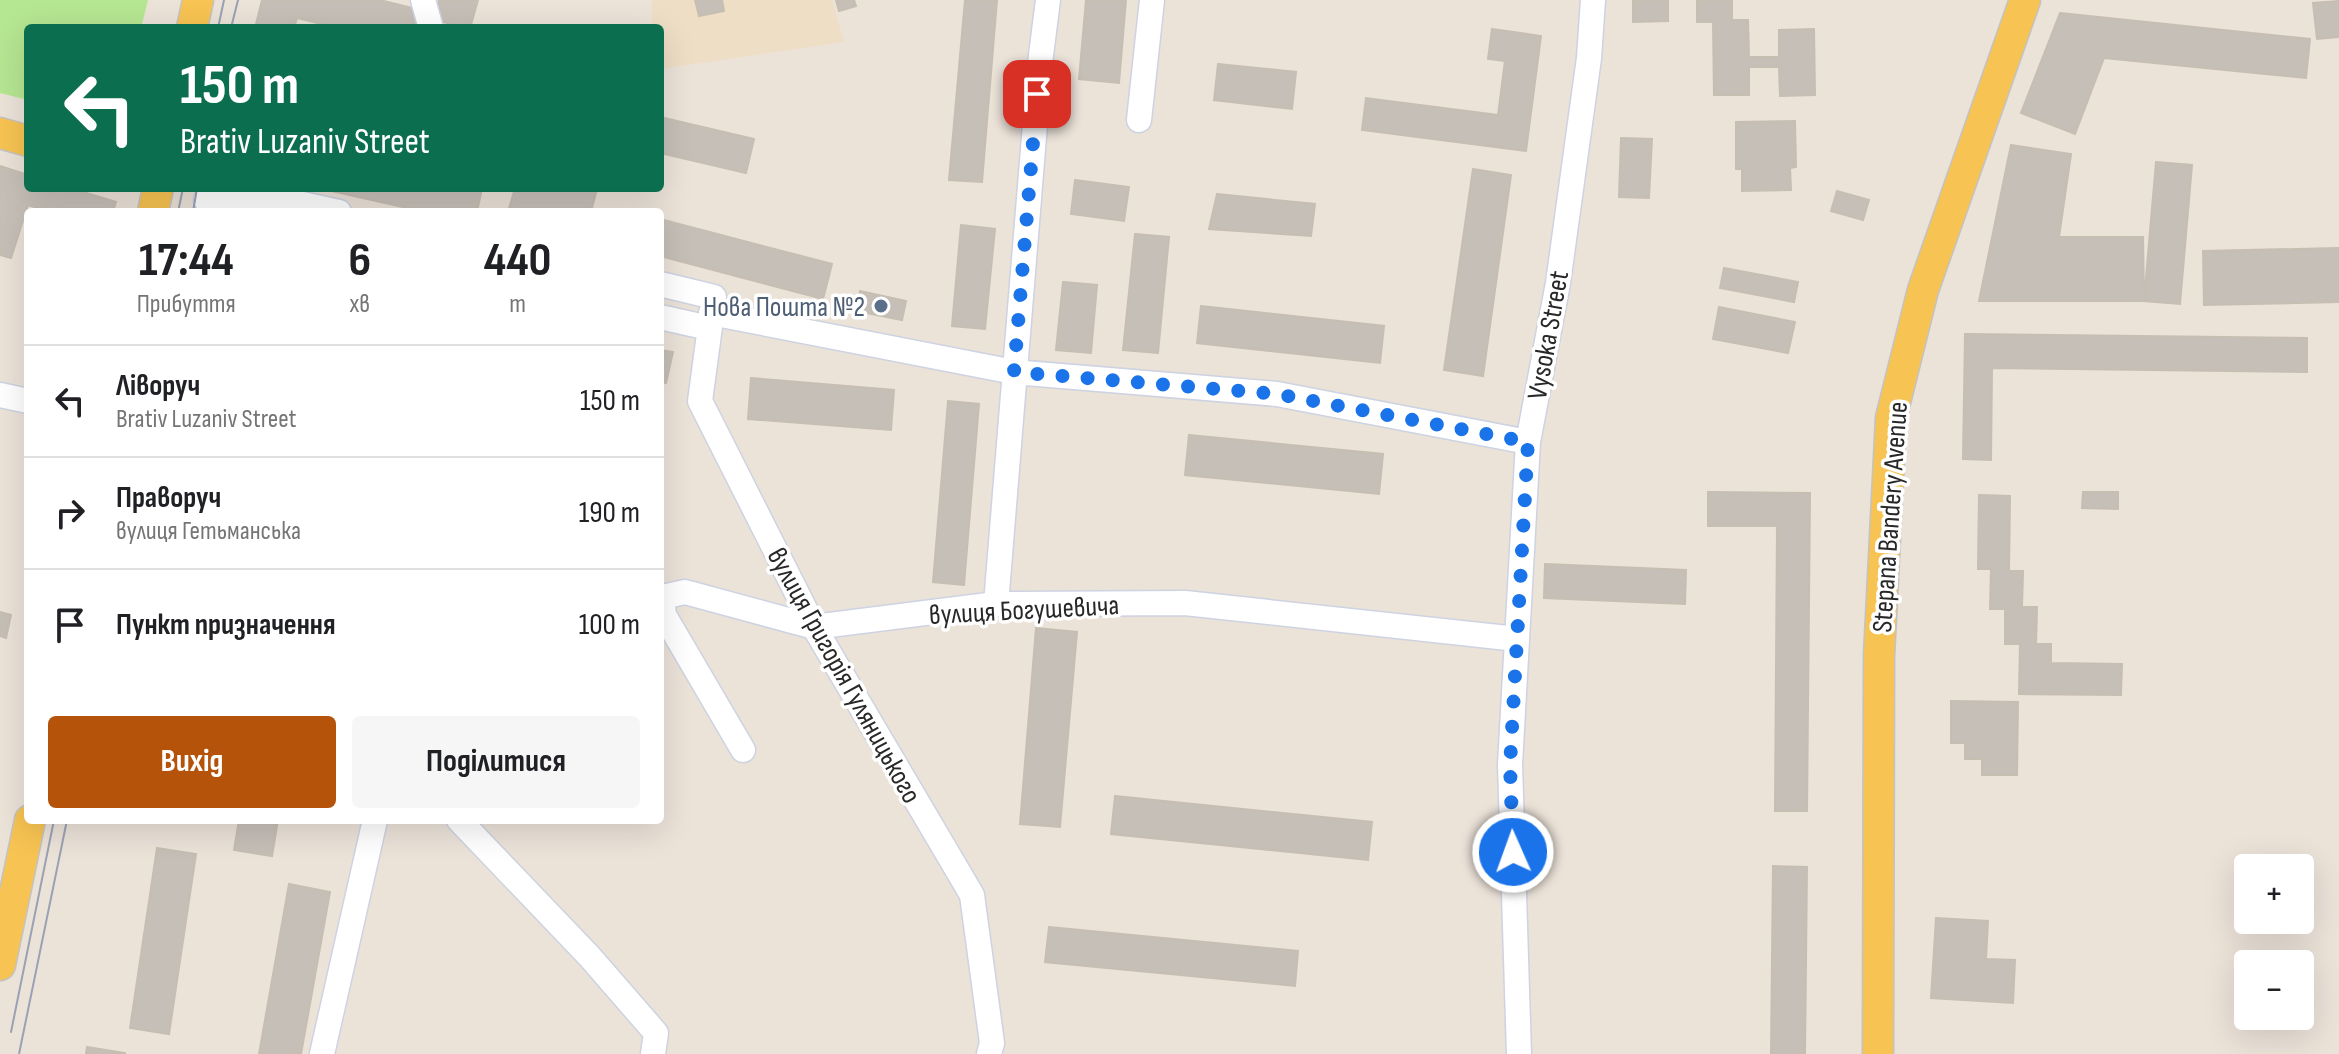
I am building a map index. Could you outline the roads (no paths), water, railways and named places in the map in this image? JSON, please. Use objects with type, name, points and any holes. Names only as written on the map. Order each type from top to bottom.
[{"type":"main road","points":[[193,24],[198,0]]},
{"type":"main road","name":"Stepana Bandery Avenue","points":[[1878,1054],[1879,656],[1891,418],[1923,290],[2025,0]]},
{"type":"main road","points":[[0,133],[24,140]]},
{"type":"main road","points":[[0,965],[29,824]]},
{"type":"street","points":[[423,0],[430,24]]},
{"type":"street","points":[[996,604],[1048,0]]},
{"type":"street","points":[[1139,120],[1152,0]]},
{"type":"street","name":"Vysoka Street","points":[[1519,1054],[1510,765],[1528,442],[1560,268],[1589,58],[1593,0]]},
{"type":"street","points":[[224,208],[206,200],[275,198],[321,208]]},
{"type":"street","points":[[664,286],[711,313]]},
{"type":"street","points":[[664,317],[711,313],[1014,372],[1277,394],[1528,442]]},
{"type":"street","name":"вулиця Григорія Гуляницького","points":[[711,313],[700,401],[814,627],[972,895],[992,1043],[989,1054]]},
{"type":"street","points":[[0,395],[24,400]]},
{"type":"street","name":"вулиця Богушевича","points":[[664,597],[685,592],[814,627],[996,604],[1185,603],[1517,639]]},
{"type":"street","name":"вулиця Богушевича","points":[[664,615],[743,750]]},
{"type":"street","points":[[322,1054],[374,824]]},
{"type":"street","points":[[463,824],[590,957],[656,1033],[653,1054]]},
{"type":"tram line","points":[[219,24],[224,0]]},
{"type":"tram line","points":[[232,24],[238,0]]},
{"type":"tram line","points":[[179,208],[182,192]]},
{"type":"tram line","points":[[194,208],[196,192]]},
{"type":"tram line","points":[[11,1032],[53,824]]},
{"type":"tram line","points":[[19,1054],[66,824]]},
{"type":"place","name":"Нова Пошта №2","points":[[881,306]]}]
